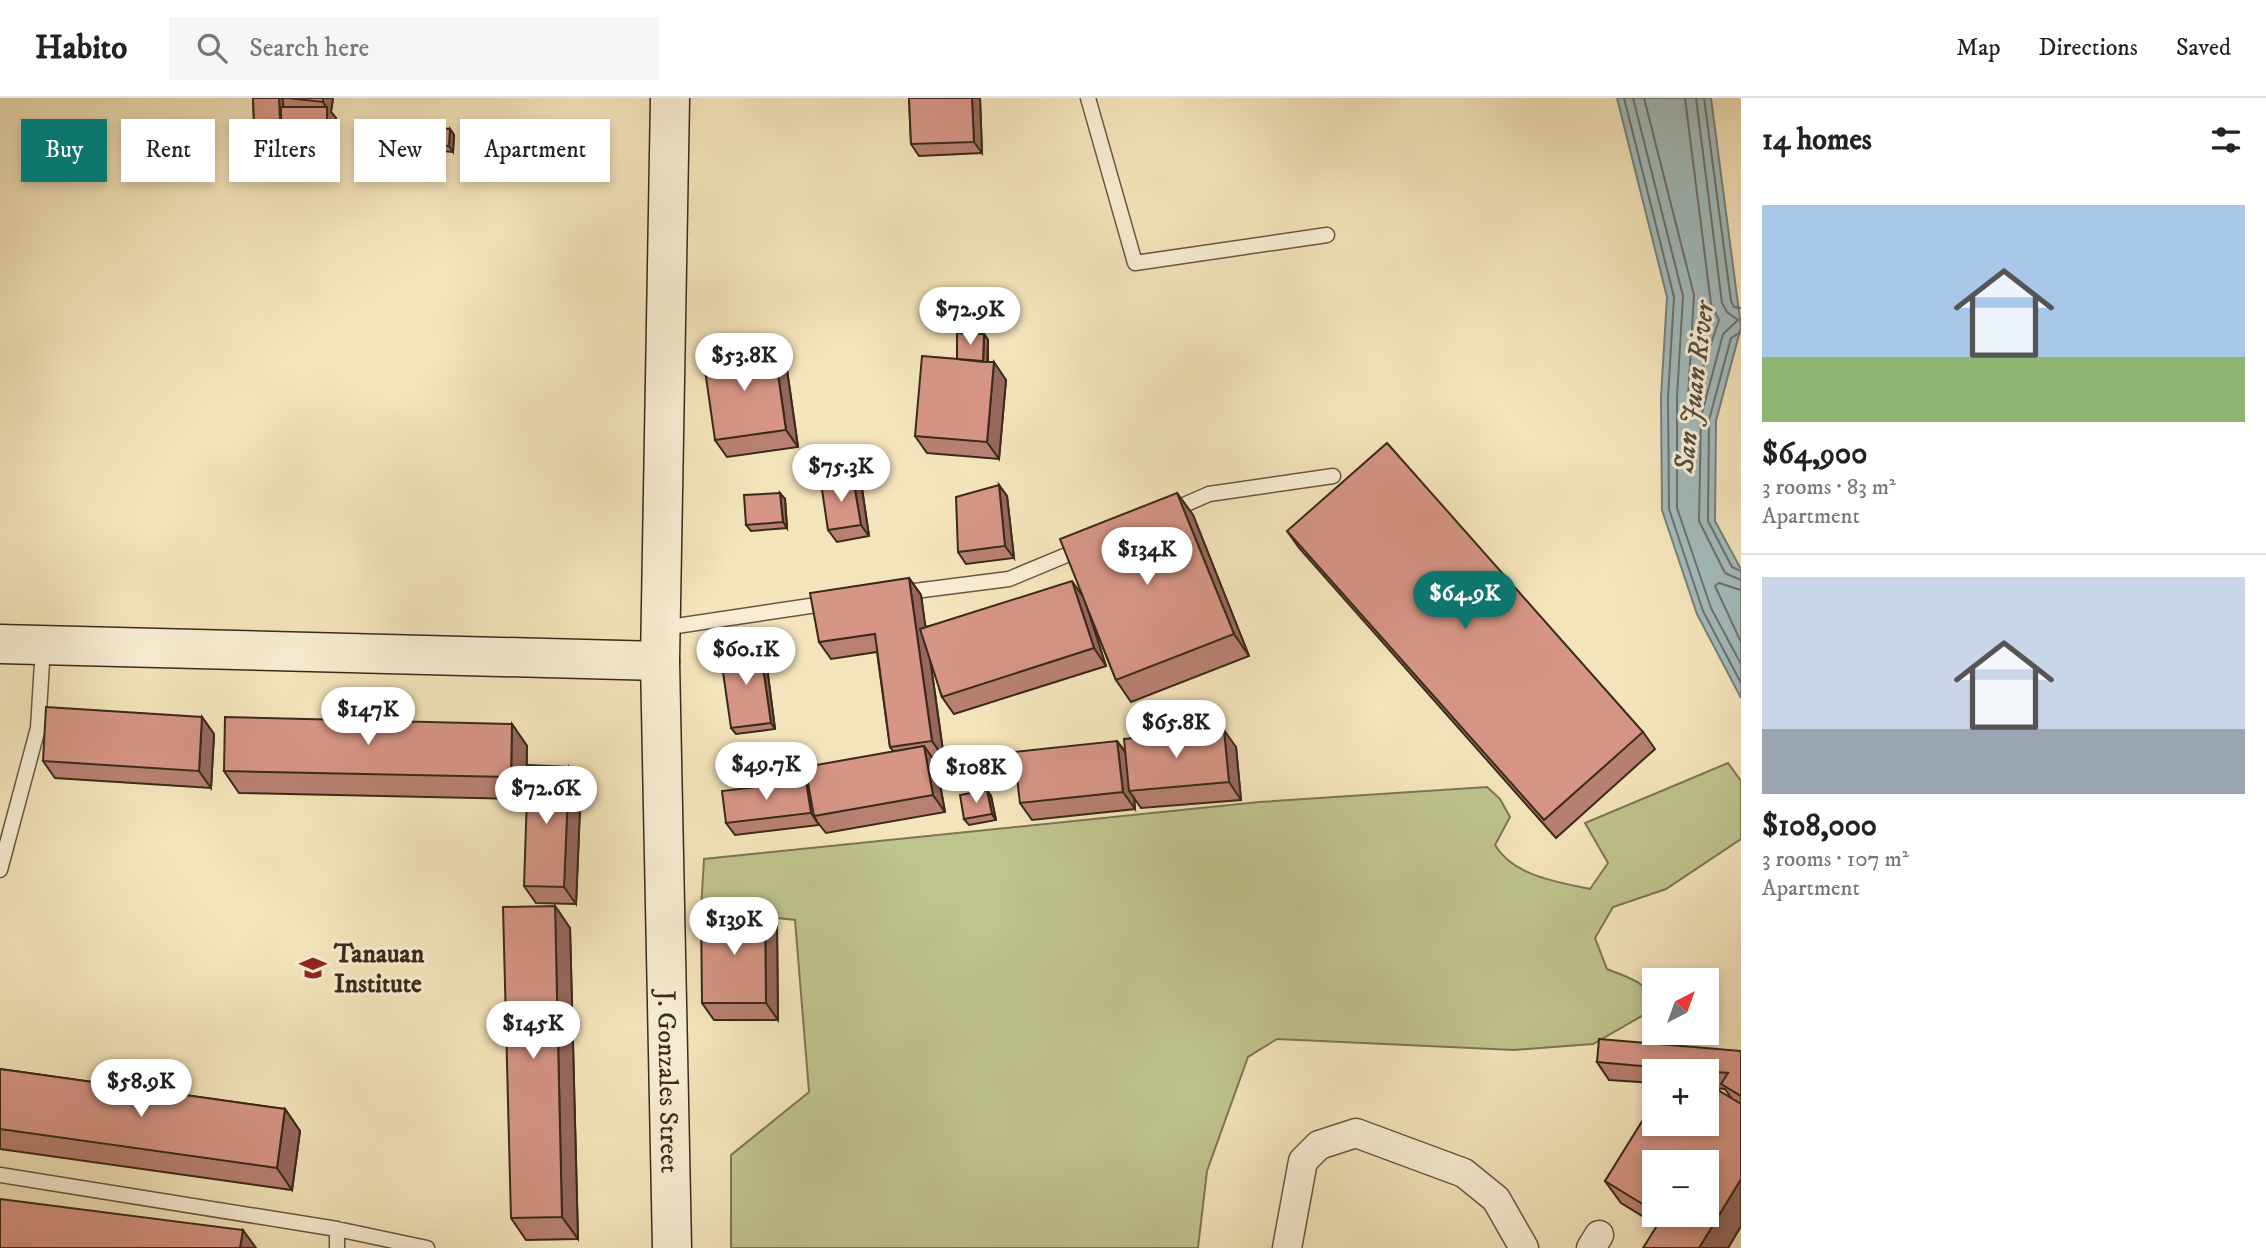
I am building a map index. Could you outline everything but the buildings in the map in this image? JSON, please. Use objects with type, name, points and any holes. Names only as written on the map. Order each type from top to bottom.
[{"type":"main road","name":"J. Gonzales Street","points":[[670,98],[660,645],[672,1248]]},
{"type":"main road","points":[[0,644],[660,645]]},
{"type":"street","points":[[1287,1248],[1303,1161],[1319,1145],[1356,1133],[1464,1173],[1496,1199],[1524,1248]]},
{"type":"lane","points":[[1088,98],[1135,263],[1327,235]]},
{"type":"lane","points":[[1150,519],[1209,494],[1333,476]]},
{"type":"lane","points":[[880,595],[1009,579],[1092,544]]},
{"type":"lane","points":[[660,645],[839,601]]},
{"type":"lane","points":[[0,870],[38,728],[43,645]]},
{"type":"lane","points":[[0,1175],[337,1228],[427,1248]]},
{"type":"lane","points":[[337,1228],[337,1248]]},
{"type":"green space","points":[[1728,763],[1741,781],[1741,839],[1666,889],[1613,907],[1595,938],[1607,969],[1642,985],[1642,1016],[1593,1044],[1514,1050],[1277,1039],[1248,1057],[1207,1171],[1198,1248],[731,1248],[731,1155],[809,1092],[795,920],[701,909],[704,859],[1259,802],[1487,787],[1500,799],[1510,817],[1495,845],[1503,856],[1537,876],[1590,889],[1608,863],[1585,823]]},
{"type":"water","name":"San Juan River","points":[[1617,98],[1711,98],[1741,327],[1716,421],[1715,521],[1741,569],[1741,698],[1697,614],[1662,510],[1661,397],[1667,297]]},
{"type":"place","name":"Tanauan Institute","points":[[313,968]]}]
